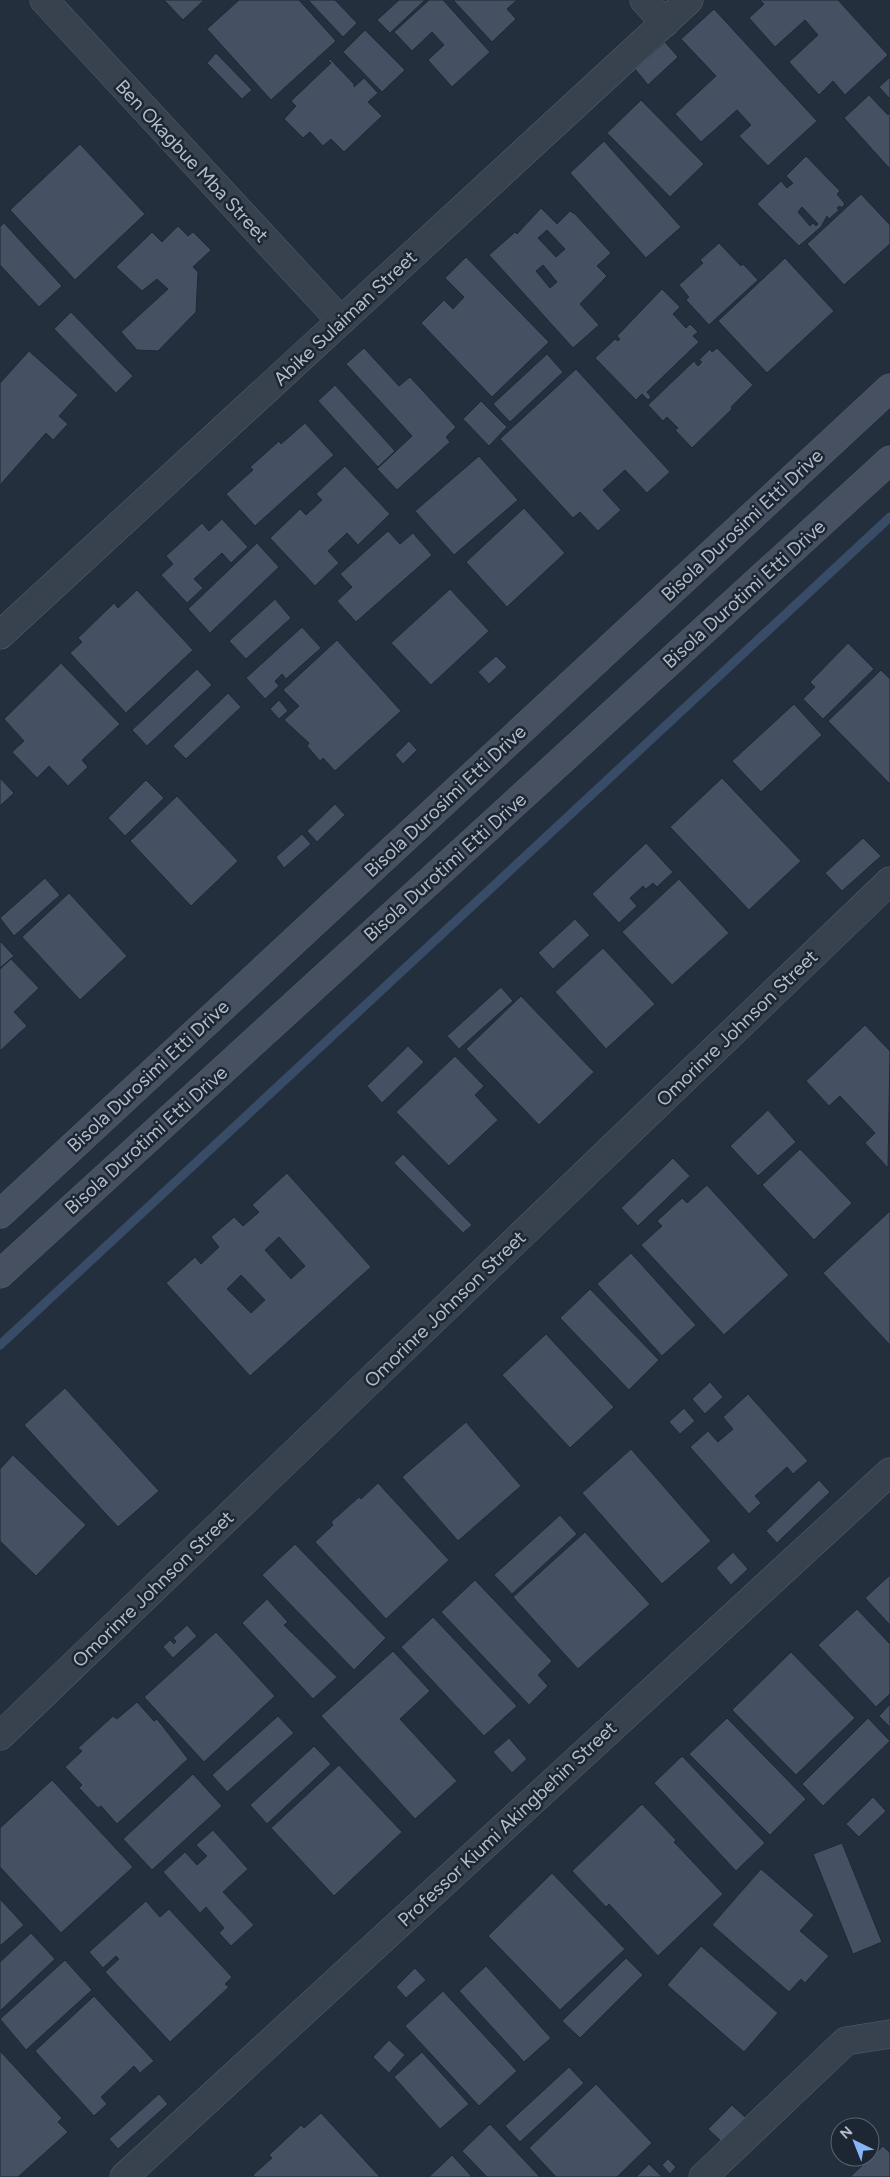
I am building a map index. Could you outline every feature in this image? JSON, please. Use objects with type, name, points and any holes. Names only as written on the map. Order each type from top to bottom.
[{"type":"main road","name":"Bisola Durosimi Etti Drive","points":[[0,1214],[890,388]]},
{"type":"main road","name":"Bisola Durotimi Etti Drive","points":[[0,1274],[890,460]]},
{"type":"street","name":"Ben Okagbue Mba Street","points":[[44,0],[341,321]]},
{"type":"street","points":[[644,0],[665,23]]},
{"type":"street","name":"Abike Sulaiman Street","points":[[4,623],[341,321],[689,0]]},
{"type":"street","name":"Omorinre Johnson Street","points":[[0,1736],[886,894]]},
{"type":"street","name":"Professor Kiumi Akingbehin Street","points":[[124,2177],[888,1478]]},
{"type":"street","points":[[702,2177],[846,2041],[890,2034]]},
{"type":"building","points":[[164,0],[204,0],[183,20]]},
{"type":"building","points":[[239,0],[299,0],[336,41],[271,100],[207,29]]},
{"type":"building","points":[[308,0],[335,0],[357,23],[343,37]]},
{"type":"building","points":[[399,0],[425,0],[390,33],[377,20]]},
{"type":"building","points":[[429,0],[443,0],[490,52],[452,87],[428,60],[444,45],[432,32],[412,51],[394,32]]},
{"type":"building","points":[[453,0],[517,0],[507,9],[516,19],[492,42]]},
{"type":"building","points":[[760,0],[838,0],[888,55],[845,95],[833,81],[819,95],[789,62],[818,35],[805,20],[775,47],[749,18],[764,4]]},
{"type":"building","points":[[714,9],[817,121],[768,166],[739,136],[751,125],[737,110],[701,142],[675,114],[716,76],[681,39]]},
{"type":"building","points":[[365,30],[405,70],[382,92],[343,52]]},
{"type":"building","points":[[665,42],[678,57],[648,85],[635,69]]},
{"type":"building","points":[[216,53],[252,90],[242,99],[207,63]]},
{"type":"building","points":[[330,59],[354,84],[354,87],[364,78],[378,93],[368,102],[382,116],[344,152],[331,139],[323,146],[310,132],[303,138],[284,119],[296,106],[291,101],[331,63],[328,61]]},
{"type":"building","points":[[890,77],[890,99],[879,87]]},
{"type":"building","points":[[869,95],[888,115],[890,113],[890,169],[844,118]]},
{"type":"building","points":[[641,100],[704,164],[670,197],[607,133]]},
{"type":"building","points":[[604,141],[681,227],[646,258],[570,173]]},
{"type":"building","points":[[80,144],[145,214],[75,280],[10,210]]},
{"type":"building","points":[[806,156],[840,191],[837,194],[845,204],[841,208],[840,206],[837,208],[839,210],[829,219],[827,216],[821,227],[799,246],[757,204],[781,181],[787,188],[793,183],[786,176]],"holes":[[[802,207],[818,224],[816,226],[813,223],[810,226],[798,212]]]},
{"type":"building","points":[[861,194],[890,225],[890,244],[844,285],[807,244]]},
{"type":"building","points":[[541,208],[557,224],[570,211],[611,253],[597,266],[607,276],[580,304],[599,325],[573,348],[489,255],[515,232],[517,234]],"holes":[[[547,230],[565,249],[556,257],[538,238]],[[543,265],[557,282],[550,288],[536,271]]]},
{"type":"building","points":[[4,223],[62,286],[39,307],[0,265],[0,227]]},
{"type":"building","points":[[178,226],[188,236],[193,232],[211,250],[193,267],[198,272],[196,312],[158,351],[137,350],[121,332],[168,289],[157,279],[142,291],[116,267],[152,232],[162,242]]},
{"type":"building","points":[[719,243],[741,266],[743,264],[758,280],[709,325],[686,300],[689,297],[679,285],[703,263],[700,260]]},
{"type":"building","points":[[466,257],[549,342],[492,397],[421,323],[444,300],[453,309],[464,297],[445,278]]},
{"type":"building","points":[[785,258],[834,311],[767,373],[718,321]]},
{"type":"building","points":[[662,289],[680,307],[673,314],[686,328],[690,324],[698,332],[693,336],[699,342],[647,392],[651,397],[648,400],[642,394],[636,400],[595,358],[615,339],[618,341],[620,339],[617,336]]},
{"type":"building","points":[[71,312],[133,376],[116,393],[54,329]]},
{"type":"building","points":[[364,348],[399,386],[410,377],[456,427],[446,437],[450,442],[397,490],[377,469],[412,436],[346,364]]},
{"type":"building","points":[[717,348],[753,385],[731,407],[732,409],[692,448],[675,430],[678,428],[667,417],[663,421],[648,405],[694,361],[698,366],[702,362],[699,360],[710,349],[712,352]]},
{"type":"building","points":[[29,351],[78,395],[59,416],[68,424],[53,440],[46,433],[0,485],[0,383]]},
{"type":"building","points":[[547,354],[563,372],[510,422],[493,404]]},
{"type":"building","points":[[576,369],[670,472],[647,493],[625,470],[603,490],[621,510],[598,531],[580,512],[573,518],[500,439]]},
{"type":"building","points":[[335,385],[395,451],[378,467],[318,401]]},
{"type":"building","points":[[481,401],[507,427],[489,446],[463,419]]},
{"type":"building","points":[[305,423],[334,455],[255,526],[226,494],[253,470],[250,467],[279,441],[281,444]]},
{"type":"building","points":[[479,456],[518,500],[454,555],[415,511]]},
{"type":"building","points":[[345,466],[390,514],[358,545],[347,533],[328,551],[339,563],[315,586],[270,538],[300,509],[306,515],[322,500],[316,494]]},
{"type":"building","points":[[524,508],[565,553],[507,607],[466,562]]},
{"type":"building","points":[[222,519],[248,547],[231,563],[222,553],[194,579],[203,588],[187,603],[161,575],[173,564],[166,556],[202,523],[209,531]]},
{"type":"building","points":[[388,531],[400,544],[413,533],[432,555],[356,622],[337,601],[352,587],[340,574]]},
{"type":"building","points":[[257,543],[279,567],[210,633],[188,609]]},
{"type":"building","points":[[450,589],[489,631],[431,685],[391,643]]},
{"type":"building","points":[[137,590],[193,650],[126,713],[70,653],[82,642],[78,638],[114,603],[118,608]]},
{"type":"building","points":[[275,599],[291,618],[246,659],[229,641]]},
{"type":"building","points":[[302,627],[321,648],[286,679],[282,674],[275,681],[279,686],[265,699],[246,678]]},
{"type":"building","points":[[337,640],[401,711],[335,771],[323,758],[320,761],[307,746],[309,743],[284,720],[299,706],[283,690]]},
{"type":"building","points":[[848,643],[874,669],[823,719],[803,699],[815,687],[810,682]]},
{"type":"building","points":[[496,656],[507,667],[489,684],[478,672]]},
{"type":"building","points":[[61,663],[120,724],[82,760],[88,767],[68,786],[49,766],[37,778],[12,752],[24,741],[4,719]]},
{"type":"building","points":[[197,669],[212,685],[147,746],[132,730]]},
{"type":"building","points":[[881,670],[890,679],[890,784],[828,721]]},
{"type":"building","points":[[228,693],[241,707],[186,759],[173,746]]},
{"type":"building","points":[[279,700],[288,711],[279,719],[270,709]]},
{"type":"building","points":[[794,704],[822,735],[761,792],[732,761]]},
{"type":"building","points":[[409,741],[417,750],[403,764],[395,755]]},
{"type":"building","points":[[0,778],[14,793],[0,806]]},
{"type":"building","points":[[722,778],[801,861],[749,910],[670,827]]},
{"type":"building","points":[[146,780],[164,798],[125,836],[108,818]]},
{"type":"building","points":[[177,796],[238,861],[191,906],[130,841]]},
{"type":"building","points":[[335,804],[345,815],[317,842],[307,831]]},
{"type":"building","points":[[302,834],[311,844],[284,868],[276,857]]},
{"type":"building","points":[[863,838],[881,856],[842,891],[825,873]]},
{"type":"building","points":[[646,843],[673,872],[657,887],[653,883],[646,889],[643,886],[630,898],[637,906],[619,923],[592,894]]},
{"type":"building","points":[[45,878],[60,895],[14,936],[0,918]]},
{"type":"building","points":[[679,879],[729,933],[672,985],[622,932]]},
{"type":"building","points":[[69,893],[127,956],[80,1000],[22,937]]},
{"type":"building","points":[[575,919],[590,935],[553,969],[538,953]]},
{"type":"building","points":[[0,941],[14,956],[0,968]]},
{"type":"building","points":[[603,948],[655,1004],[606,1049],[555,992]]},
{"type":"building","points":[[11,959],[39,988],[14,1012],[27,1026],[0,1051],[0,969]]},
{"type":"building","points":[[501,987],[513,1001],[459,1049],[447,1036]]},
{"type":"building","points":[[521,996],[594,1072],[539,1125],[466,1049]]},
{"type":"building","points":[[865,1025],[890,1051],[888,1168],[865,1143],[875,1133],[840,1096],[829,1106],[806,1081]]},
{"type":"building","points":[[408,1046],[424,1062],[382,1103],[367,1086]]},
{"type":"building","points":[[455,1056],[484,1086],[475,1095],[498,1120],[449,1166],[396,1112]]},
{"type":"building","points":[[768,1110],[796,1142],[758,1176],[730,1146]]},
{"type":"building","points":[[800,1149],[852,1203],[814,1240],[762,1185]]},
{"type":"building","points":[[403,1154],[472,1225],[463,1233],[394,1163]]},
{"type":"building","points":[[673,1158],[690,1176],[638,1226],[621,1208]]},
{"type":"building","points":[[287,1173],[371,1267],[250,1376],[166,1283],[195,1257],[201,1264],[219,1247],[211,1237],[234,1217],[243,1226],[259,1212],[252,1205]],"holes":[[[279,1237],[305,1266],[291,1279],[265,1250]],[[241,1275],[265,1300],[251,1313],[227,1289]]]},
{"type":"building","points":[[707,1185],[789,1275],[724,1335],[641,1245],[662,1226],[657,1221],[682,1198],[687,1203]]},
{"type":"building","points":[[890,1211],[890,1345],[823,1273]]},
{"type":"building","points":[[631,1253],[696,1325],[662,1356],[597,1284]]},
{"type":"building","points":[[590,1289],[659,1360],[629,1390],[560,1318]]},
{"type":"building","points":[[546,1334],[614,1407],[570,1448],[502,1375]]},
{"type":"building","points":[[710,1382],[723,1397],[705,1414],[692,1399]]},
{"type":"building","points":[[65,1388],[159,1491],[118,1527],[24,1425]]},
{"type":"building","points":[[748,1394],[808,1461],[793,1474],[787,1467],[755,1496],[761,1503],[749,1514],[690,1447],[708,1431],[718,1442],[733,1429],[723,1417]]},
{"type":"building","points":[[684,1408],[695,1421],[680,1434],[669,1422]]},
{"type":"building","points":[[466,1422],[521,1486],[458,1541],[402,1477]]},
{"type":"building","points":[[631,1449],[711,1541],[662,1584],[582,1493]]},
{"type":"building","points":[[13,1455],[86,1525],[36,1576],[0,1541],[0,1469]]},
{"type":"building","points":[[819,1480],[830,1492],[777,1543],[766,1531]]},
{"type":"building","points":[[378,1483],[449,1560],[386,1619],[315,1542],[333,1525],[331,1522]]},
{"type":"building","points":[[560,1515],[577,1534],[512,1594],[494,1575]]},
{"type":"building","points":[[585,1532],[650,1604],[578,1669],[513,1597]]},
{"type":"building","points":[[295,1544],[386,1638],[354,1670],[262,1575]]},
{"type":"building","points":[[733,1552],[748,1569],[731,1585],[716,1568]]},
{"type":"building","points":[[890,1575],[890,1625],[865,1598]]},
{"type":"building","points":[[475,1580],[552,1661],[538,1675],[548,1686],[529,1705],[441,1612]]},
{"type":"building","points":[[267,1599],[288,1622],[284,1625],[337,1677],[313,1699],[242,1623]]},
{"type":"building","points":[[857,1609],[890,1644],[890,1694],[876,1707],[818,1645]]},
{"type":"building","points":[[433,1617],[517,1706],[484,1736],[401,1647]]},
{"type":"building","points":[[187,1625],[197,1636],[173,1658],[163,1647],[170,1640],[174,1644],[176,1641],[173,1638]]},
{"type":"building","points":[[216,1632],[275,1696],[204,1762],[144,1697]]},
{"type":"building","points":[[393,1651],[430,1691],[400,1719],[457,1781],[415,1819],[321,1716]]},
{"type":"building","points":[[791,1652],[855,1718],[796,1775],[732,1710]]},
{"type":"building","points":[[137,1702],[154,1721],[157,1719],[188,1759],[117,1824],[101,1806],[98,1808],[79,1788],[82,1785],[65,1767],[82,1751],[78,1748],[113,1716],[117,1719]]},
{"type":"building","points":[[890,1704],[890,1727],[879,1716]]},
{"type":"building","points":[[278,1716],[294,1733],[227,1792],[212,1775]]},
{"type":"building","points":[[727,1718],[806,1799],[770,1835],[689,1754]]},
{"type":"building","points":[[868,1718],[890,1741],[823,1806],[802,1784]]},
{"type":"building","points":[[509,1738],[527,1759],[512,1773],[493,1752]]},
{"type":"building","points":[[314,1746],[331,1764],[267,1824],[250,1805]]},
{"type":"building","points":[[682,1756],[765,1843],[736,1871],[654,1783]]},
{"type":"building","points":[[339,1765],[402,1832],[334,1896],[271,1828]]},
{"type":"building","points":[[193,1774],[222,1806],[152,1870],[123,1839]]},
{"type":"building","points":[[52,1780],[133,1867],[61,1933],[0,1867],[0,1828]]},
{"type":"building","points":[[873,1797],[886,1811],[859,1837],[846,1824]]},
{"type":"building","points":[[642,1804],[676,1840],[674,1842],[723,1894],[658,1956],[609,1904],[606,1907],[572,1871]]},
{"type":"building","points":[[213,1830],[248,1869],[223,1892],[254,1925],[231,1946],[219,1933],[224,1928],[206,1907],[200,1913],[163,1872],[185,1852],[197,1865],[207,1856],[196,1845]]},
{"type":"building","points":[[842,1843],[882,1942],[853,1954],[813,1854]]},
{"type":"building","points":[[761,1869],[814,1915],[800,1931],[829,1956],[805,1983],[801,1979],[789,1992],[712,1925]]},
{"type":"building","points":[[552,1873],[625,1949],[560,2010],[488,1936]]},
{"type":"building","points":[[0,1899],[24,1925],[0,1946]]},
{"type":"building","points":[[146,1901],[160,1917],[169,1909],[232,1977],[225,1984],[229,1987],[170,2042],[105,1972],[119,1959],[116,1956],[103,1968],[89,1952]]},
{"type":"building","points":[[31,1933],[55,1959],[0,2011],[0,1962]]},
{"type":"building","points":[[701,1946],[778,2013],[744,2052],[667,1985]]},
{"type":"building","points":[[626,1958],[643,1975],[580,2038],[562,2021]]},
{"type":"building","points":[[65,1960],[92,1990],[26,2050],[0,2019]]},
{"type":"building","points":[[486,1966],[551,2038],[524,2062],[459,1991]]},
{"type":"building","points":[[415,1968],[426,1980],[406,1998],[396,1987]]},
{"type":"building","points":[[443,1991],[517,2071],[479,2106],[405,2026]]},
{"type":"building","points":[[94,1996],[154,2061],[140,2073],[134,2066],[101,2097],[107,2104],[94,2116],[35,2051]]},
{"type":"building","points":[[389,2040],[405,2055],[389,2073],[373,2057]]},
{"type":"building","points":[[0,2051],[62,2118],[58,2122],[68,2132],[18,2177],[0,2177]]},
{"type":"building","points":[[422,2052],[469,2104],[440,2129],[394,2077]]},
{"type":"building","points":[[569,2067],[584,2083],[520,2142],[505,2126]]},
{"type":"building","points":[[596,2084],[652,2143],[617,2177],[556,2177],[529,2148]]},
{"type":"building","points":[[159,2094],[168,2104],[118,2149],[109,2139]]},
{"type":"building","points":[[732,2105],[746,2118],[722,2142],[708,2129]]},
{"type":"building","points":[[321,2113],[380,2177],[255,2177],[253,2175],[272,2158],[269,2155],[301,2125],[304,2128]]},
{"type":"building","points":[[490,2124],[540,2177],[487,2177],[462,2151]]},
{"type":"building","points":[[883,2146],[890,2153],[890,2177],[850,2177],[861,2167],[880,2167],[880,2149]]},
{"type":"building","points":[[452,2155],[472,2177],[429,2177]]},
{"type":"building","points":[[668,2159],[676,2167],[670,2174],[662,2165]]},
{"type":"building","points":[[649,2164],[662,2177],[636,2177]]},
{"type":"waterway","points":[[0,1345],[890,517]]}]
